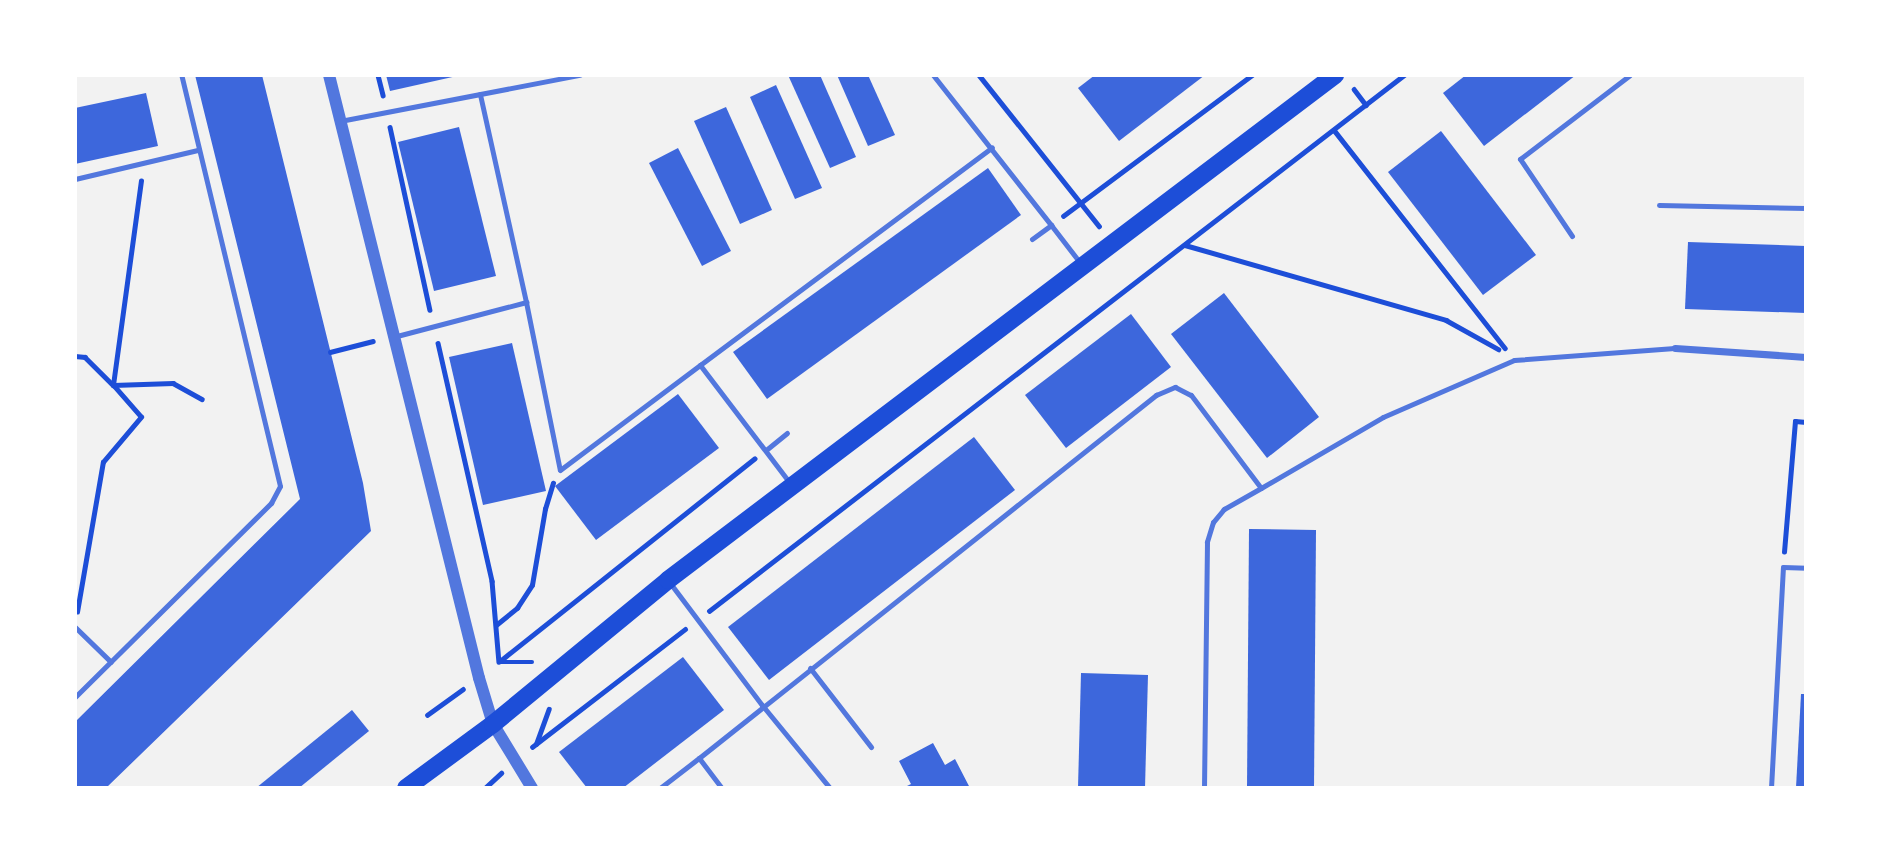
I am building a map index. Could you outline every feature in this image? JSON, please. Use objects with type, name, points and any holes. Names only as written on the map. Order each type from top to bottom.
[{"type":"main road","points":[[406,788],[492,724],[668,580],[1335,75]]},
{"type":"street","points":[[328,75],[492,724],[532,788]]},
{"type":"street","points":[[1675,348],[1806,357]]},
{"type":"lane","points":[[75,697],[271,503],[280,486],[181,75]]},
{"type":"lane","points":[[340,121],[580,75]]},
{"type":"lane","points":[[933,75],[992,147],[1082,266]]},
{"type":"lane","points":[[1572,236],[1520,159],[1630,75]]},
{"type":"lane","points":[[480,94],[560,470],[992,147]]},
{"type":"lane","points":[[75,179],[198,150]]},
{"type":"lane","points":[[1659,205],[1806,208]]},
{"type":"lane","points":[[1032,239],[1051,225]]},
{"type":"lane","points":[[393,337],[526,302]]},
{"type":"lane","points":[[1204,788],[1209,530],[1224,509],[1383,417],[1514,360],[1675,348]]},
{"type":"lane","points":[[700,365],[792,486]]},
{"type":"lane","points":[[660,788],[1167,388],[1175,387],[1191,395],[1261,488]]},
{"type":"lane","points":[[765,450],[787,433]]},
{"type":"lane","points":[[1771,788],[1783,566],[1806,568]]},
{"type":"lane","points":[[668,580],[762,705],[830,788]]},
{"type":"lane","points":[[75,625],[111,662]]},
{"type":"lane","points":[[810,668],[871,747]]},
{"type":"lane","points":[[699,758],[722,788]]},
{"type":"path","points":[[378,75],[492,581],[499,662]]},
{"type":"path","points":[[979,75],[1112,244]]},
{"type":"path","points":[[1051,225],[1252,75]]},
{"type":"path","points":[[485,788],[516,760],[1404,75]]},
{"type":"path","points":[[1334,130],[1514,360]]},
{"type":"path","points":[[113,385],[143,163]]},
{"type":"path","points":[[1184,245],[1446,320],[1473,332],[1514,360]]},
{"type":"path","points":[[330,352],[393,337]]},
{"type":"path","points":[[75,355],[85,357],[141,417],[103,461],[75,625]]},
{"type":"path","points":[[113,385],[173,383],[202,399]]},
{"type":"path","points":[[1783,566],[1795,421],[1806,422]]},
{"type":"path","points":[[427,715],[479,678],[765,450]]},
{"type":"path","points":[[495,625],[517,608],[532,585],[547,497],[560,470]]},
{"type":"building","points":[[195,75],[262,75],[363,483],[371,531],[106,788],[75,788],[75,722],[300,499]]},
{"type":"building","points":[[386,75],[457,75],[457,76],[390,91]]},
{"type":"building","points":[[788,75],[820,75],[856,157],[830,168]]},
{"type":"building","points":[[837,75],[868,75],[895,135],[868,146]]},
{"type":"building","points":[[1095,75],[1205,75],[1119,141],[1078,88]]},
{"type":"building","points":[[1466,75],[1576,75],[1484,146],[1443,93]]},
{"type":"building","points":[[776,85],[822,188],[795,199],[750,97]]},
{"type":"building","points":[[146,93],[158,146],[75,164],[75,108]]},
{"type":"building","points":[[726,107],[772,210],[740,224],[694,121]]},
{"type":"building","points":[[459,127],[496,276],[434,291],[398,142]]},
{"type":"building","points":[[1441,131],[1536,255],[1483,295],[1388,172]]},
{"type":"building","points":[[678,148],[731,251],[702,266],[649,163]]},
{"type":"building","points":[[988,168],[1021,215],[767,399],[733,352]]},
{"type":"building","points":[[1688,242],[1806,246],[1806,313],[1685,309]]},
{"type":"building","points":[[1224,293],[1319,417],[1267,458],[1171,334]]},
{"type":"building","points":[[1131,314],[1171,367],[1066,448],[1025,395]]},
{"type":"building","points":[[512,343],[546,491],[483,505],[449,357]]},
{"type":"building","points":[[678,394],[719,448],[596,540],[555,486]]},
{"type":"building","points":[[974,437],[1015,490],[769,680],[728,627]]},
{"type":"building","points":[[1249,529],[1316,530],[1314,788],[1247,788]]},
{"type":"building","points":[[683,657],[724,710],[623,788],[587,788],[559,752]]},
{"type":"building","points":[[1081,673],[1148,675],[1145,788],[1078,788]]},
{"type":"building","points":[[1801,694],[1806,694],[1806,788],[1796,788]]},
{"type":"building","points":[[352,710],[369,731],[299,788],[256,788]]},
{"type":"building","points":[[933,743],[945,765],[955,759],[970,788],[903,788],[911,784],[899,761]]}]
